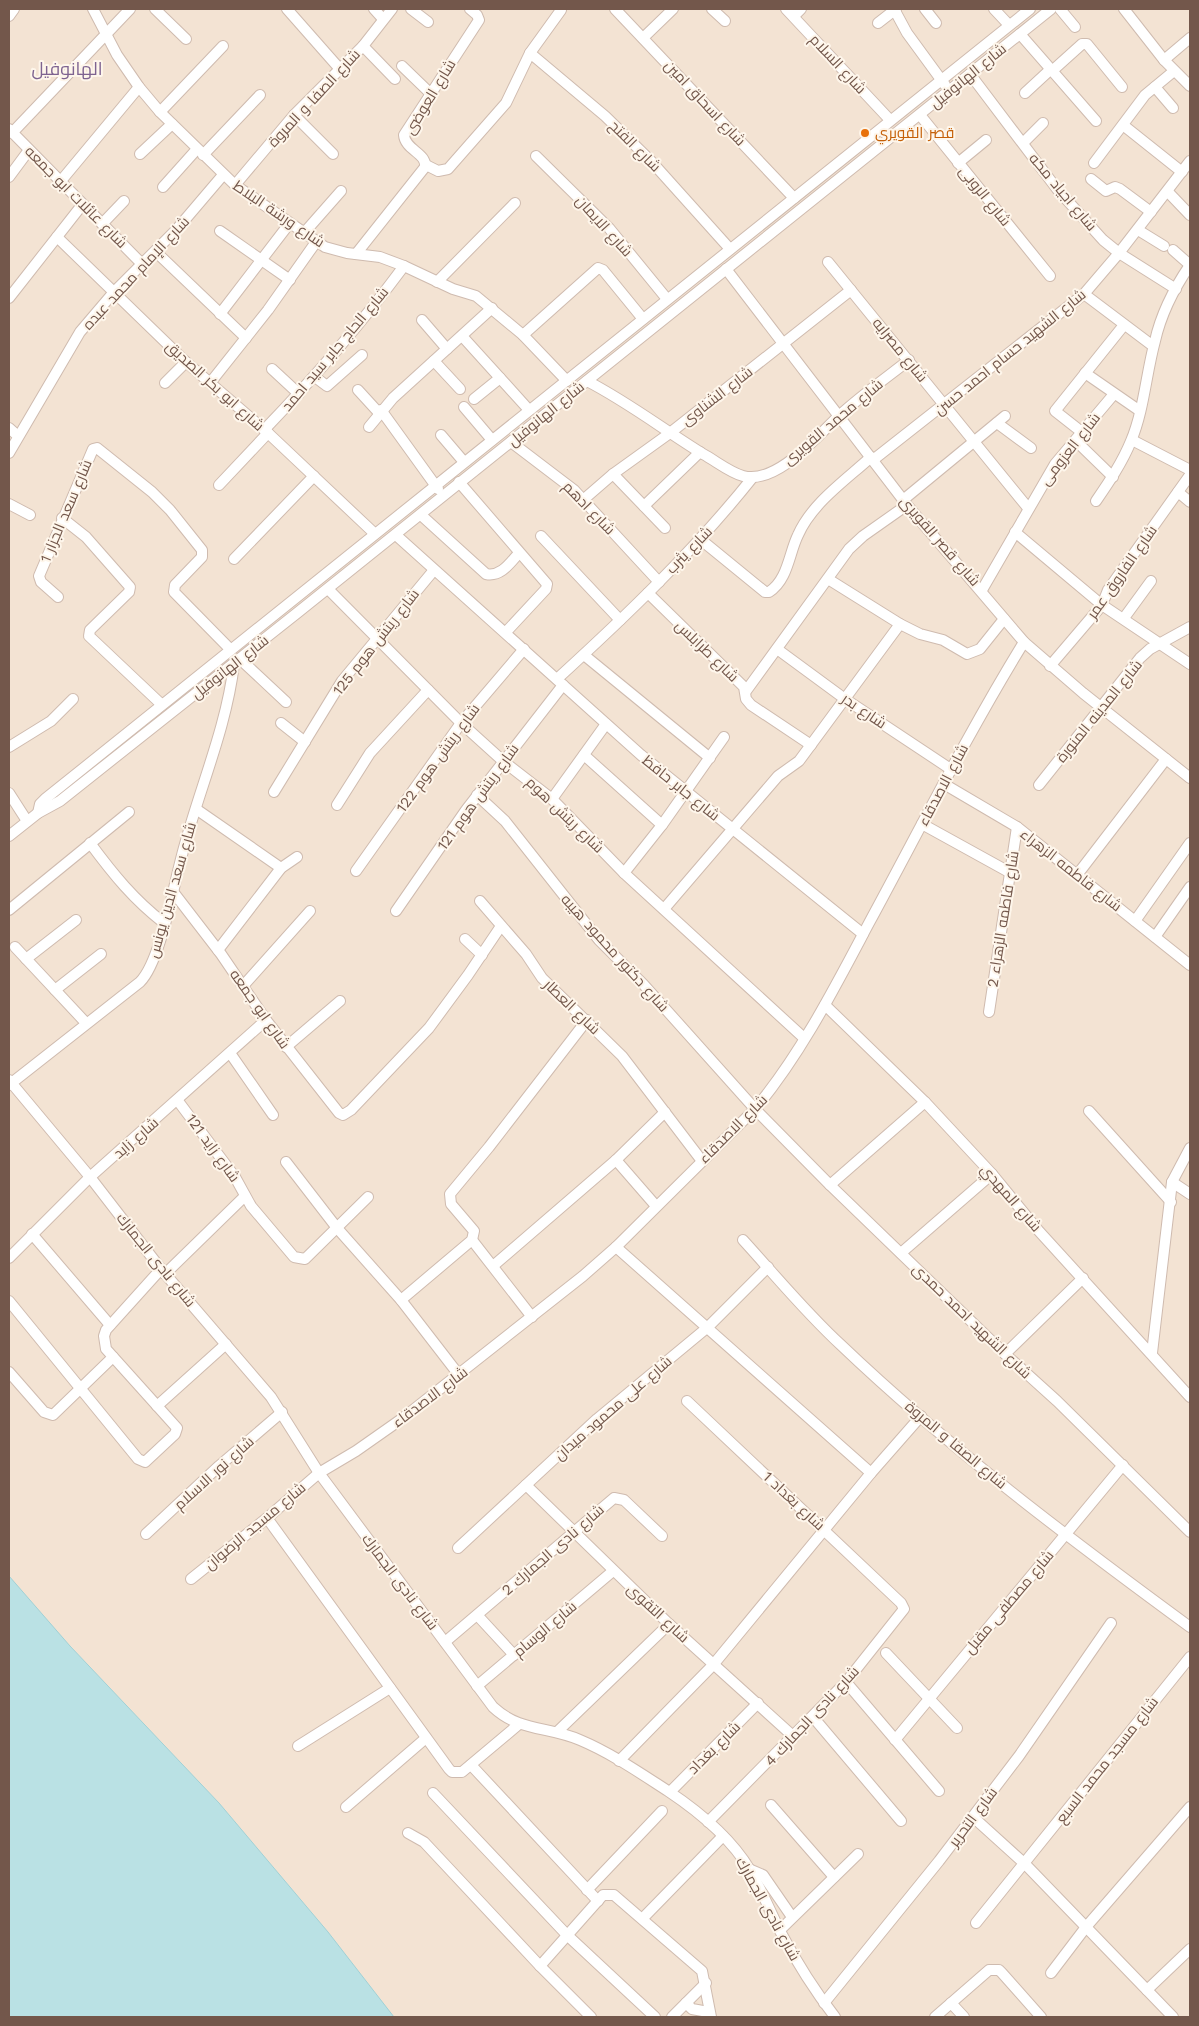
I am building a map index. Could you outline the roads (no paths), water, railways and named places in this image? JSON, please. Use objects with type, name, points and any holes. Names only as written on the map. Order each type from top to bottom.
[{"type":"street","points":[[9,16],[14,9]]},
{"type":"street","name":"شارع ورشة البلاط","points":[[93,9],[117,56],[139,86],[160,112],[235,185],[316,242],[335,251],[380,258],[476,296],[523,335],[567,381]]},
{"type":"street","points":[[11,131],[130,9]]},
{"type":"street","points":[[155,9],[186,38]]},
{"type":"street","points":[[287,9],[339,68]]},
{"type":"street","points":[[374,9],[383,19]]},
{"type":"street","name":"شارع الصفا و المروة","points":[[235,185],[294,116],[339,68],[363,46],[392,9]]},
{"type":"street","points":[[411,9],[428,22]]},
{"type":"street","name":"شارع اسحاق امين","points":[[615,9],[794,198]]},
{"type":"street","points":[[643,38],[673,9]]},
{"type":"street","points":[[712,9],[725,21]]},
{"type":"street","points":[[878,23],[895,9],[907,33],[949,90]]},
{"type":"street","points":[[926,9],[936,23]]},
{"type":"street","points":[[994,9],[1009,26]]},
{"type":"street","name":"شارع الهانوفيل","points":[[38,812],[40,804],[45,799],[161,704],[1030,9]]},
{"type":"street","name":"شارع الهانوفيل","points":[[9,836],[38,812],[60,801],[329,590],[397,536],[459,482],[1051,9]]},
{"type":"street","points":[[1060,9],[1075,27]]},
{"type":"street","points":[[1124,9],[1164,60],[1190,86]]},
{"type":"street","name":"شارع العوضى","points":[[426,165],[424,159],[404,140],[404,135],[478,20],[474,10]]},
{"type":"street","points":[[356,254],[426,165],[438,171],[448,169],[506,103],[530,54],[561,10]]},
{"type":"street","name":"شارع السلام","points":[[794,11],[890,120]]},
{"type":"street","points":[[1020,34],[1096,121]]},
{"type":"street","points":[[1164,60],[1190,38]]},
{"type":"street","points":[[1025,93],[1082,44],[1087,44],[1122,87]]},
{"type":"street","points":[[160,112],[224,46]]},
{"type":"street","points":[[363,46],[395,79]]},
{"type":"street","name":"شارع الفتح","points":[[530,54],[605,116],[651,162],[730,248]]},
{"type":"street","points":[[402,66],[431,94]]},
{"type":"street","points":[[1094,163],[1141,100],[1174,71]]},
{"type":"street","name":"شارع اجياد مكه","points":[[970,74],[1057,189],[1103,240],[1119,253],[1176,289]]},
{"type":"street","points":[[60,182],[139,86]]},
{"type":"street","points":[[1155,87],[1173,108]]},
{"type":"street","points":[[162,187],[260,94]]},
{"type":"street","name":"شارع الروبى","points":[[920,115],[1050,276]]},
{"type":"street","points":[[294,116],[333,154]]},
{"type":"street","points":[[1023,143],[1043,123]]},
{"type":"street","points":[[140,154],[172,124]]},
{"type":"street","points":[[1123,125],[1187,168]]},
{"type":"street","name":"شارع عائلات ابو جمعه","points":[[11,131],[143,265]]},
{"type":"street","points":[[958,163],[986,140]]},
{"type":"street","points":[[9,177],[29,150]]},
{"type":"street","name":"شارع الايمان","points":[[536,156],[608,228],[667,299]]},
{"type":"street","name":"شارع الشهيد حسام احمد حسن","points":[[700,539],[744,577],[765,592],[769,592],[784,574],[798,534],[807,519],[819,506],[872,459],[1084,294],[1187,168]]},
{"type":"street","name":"شارع الإمام محمد عبده","points":[[9,452],[73,342],[114,292],[156,252],[224,176]]},
{"type":"street","points":[[1091,179],[1106,191],[1115,187],[1120,189],[1151,212]]},
{"type":"street","points":[[304,233],[341,191]]},
{"type":"street","points":[[1168,192],[1190,215]]},
{"type":"street","points":[[102,224],[124,201]]},
{"type":"street","points":[[437,282],[516,203]]},
{"type":"street","points":[[9,298],[82,205]]},
{"type":"street","points":[[220,314],[289,224]]},
{"type":"street","points":[[1096,501],[1113,477],[1132,440],[1153,346],[1176,289],[1186,281],[1190,265],[1168,248],[1138,230]]},
{"type":"street","points":[[220,231],[290,280]]},
{"type":"street","name":"شارع ابو بكر الصديق","points":[[58,237],[186,362],[266,431],[374,533]]},
{"type":"street","points":[[210,383],[290,280],[316,242]]},
{"type":"street","points":[[156,252],[246,338]]},
{"type":"street","name":"شارع مصرايه","points":[[828,262],[944,404],[973,443],[1028,508]]},
{"type":"street","name":"شارع الحاج جابر سيد احمد","points":[[219,485],[315,377],[404,266]]},
{"type":"street","points":[[523,335],[598,268],[603,270],[644,319]]},
{"type":"street","name":"شارع قصر القويرى","points":[[726,269],[840,415],[905,503],[982,590],[1024,642],[1050,666],[1190,778]]},
{"type":"street","name":"شارع الشناوى","points":[[583,500],[612,474],[670,433],[851,290]]},
{"type":"street","points":[[1084,294],[1153,346]]},
{"type":"street","points":[[369,428],[380,411],[492,308]]},
{"type":"street","points":[[422,320],[447,348]]},
{"type":"street","points":[[1083,433],[1055,411],[1124,325]]},
{"type":"street","points":[[462,336],[529,410]]},
{"type":"street","points":[[315,377],[328,386],[362,355]]},
{"type":"street","points":[[434,360],[460,389]]},
{"type":"street","name":"شارع محمد القويرى","points":[[753,477],[782,466],[795,457],[840,415],[908,360]]},
{"type":"street","points":[[165,383],[186,362]]},
{"type":"street","points":[[272,369],[299,394]]},
{"type":"street","points":[[1085,373],[1140,411]]},
{"type":"street","points":[[474,399],[500,378]]},
{"type":"street","points":[[587,381],[621,400],[734,473],[753,477]]},
{"type":"street","points":[[358,390],[380,411],[444,495]]},
{"type":"street","name":"شارع العزومى","points":[[982,590],[1028,508],[1056,464],[1114,394]]},
{"type":"street","points":[[464,407],[492,440]]},
{"type":"street","points":[[746,691],[849,549],[863,536],[905,503],[1001,420],[1031,448]]},
{"type":"street","points":[[9,428],[18,436]]},
{"type":"street","points":[[441,435],[464,462]]},
{"type":"street","points":[[1132,440],[1190,470]]},
{"type":"street","points":[[1076,441],[1113,477]]},
{"type":"street","name":"شارع ادهم","points":[[511,442],[554,473],[583,500],[659,582]]},
{"type":"street","name":"شارع سعد الجزار 1","points":[[58,597],[41,582],[39,576],[62,518],[94,448],[97,448],[152,492],[202,550],[202,557],[175,585],[174,592],[230,649]]},
{"type":"street","points":[[644,506],[700,452]]},
{"type":"street","points":[[612,474],[665,528]]},
{"type":"street","name":"شارع الفاروق عمر","points":[[1050,666],[1102,605],[1108,590],[1190,475]]},
{"type":"street","points":[[234,559],[314,476]]},
{"type":"street","name":"شارع يثرب","points":[[560,682],[584,655],[700,539],[753,477]]},
{"type":"street","points":[[459,482],[547,587],[506,632]]},
{"type":"street","points":[[1178,492],[1190,502]]},
{"type":"street","points":[[9,504],[30,515]]},
{"type":"street","points":[[421,515],[486,574],[499,573],[519,553]]},
{"type":"street","points":[[62,518],[86,537],[130,587],[129,592],[90,630],[90,636],[161,704]]},
{"type":"street","points":[[1015,532],[1102,605],[1190,664]]},
{"type":"street","name":"شارع جابر حافظ","points":[[397,536],[506,632],[606,724],[733,830],[863,934]]},
{"type":"street","points":[[541,536],[620,620]]},
{"type":"street","name":"شارع ريتش هوم 125","points":[[274,792],[342,681],[434,570]]},
{"type":"street","points":[[828,579],[900,624],[920,634],[943,640],[962,653],[972,654],[980,649],[1004,619]]},
{"type":"street","points":[[1124,618],[1151,581]]},
{"type":"street","name":"شارع ريتش هوم","points":[[329,590],[378,637],[461,723],[503,761],[552,799],[624,873],[804,1038]]},
{"type":"street","name":"شارع طرابلس","points":[[648,593],[746,691],[746,699],[751,705],[811,745]]},
{"type":"street","points":[[664,910],[778,776],[799,761],[900,624]]},
{"type":"street","name":"شارع المدينه المنورة","points":[[1039,785],[1140,658],[1159,644],[1190,627]]},
{"type":"street","name":"شارع الاصدقاء","points":[[319,1473],[356,1451],[459,1375],[532,1317],[616,1247],[702,1160],[755,1110],[768,1094],[825,1006],[988,701],[1024,642]]},
{"type":"street","name":"شارع ريتش هوم 122","points":[[356,871],[461,723],[524,649]]},
{"type":"street","name":"شارع بدر","points":[[777,649],[845,699],[952,770]]},
{"type":"street","points":[[584,655],[710,758]]},
{"type":"street","points":[[237,662],[286,702]]},
{"type":"street","name":"شارع سعد الدين يونس","points":[[9,1082],[146,976],[174,893],[181,859],[225,714],[237,662]]},
{"type":"street","name":"شارع ريتش هوم 121","points":[[396,911],[477,795],[560,682]]},
{"type":"street","points":[[337,805],[370,753],[428,690]]},
{"type":"street","points":[[9,747],[45,725],[73,699]]},
{"type":"street","points":[[281,723],[305,742]]},
{"type":"street","points":[[552,799],[606,724]]},
{"type":"street","points":[[624,873],[687,792],[724,737]]},
{"type":"street","points":[[584,754],[662,825]]},
{"type":"street","points":[[1078,875],[1166,759]]},
{"type":"street","name":"شارع فاطمه الزهراء","points":[[944,784],[1017,827],[1190,965]]},
{"type":"street","points":[[9,793],[27,821]]},
{"type":"street","name":"شارع دكتور محمود هيبه","points":[[477,795],[506,821],[599,940],[644,985],[755,1110]]},
{"type":"street","points":[[196,809],[281,868]]},
{"type":"street","points":[[9,910],[129,812]]},
{"type":"street","points":[[922,824],[1009,872]]},
{"type":"street","name":"شارع فاطمه الزهراء 2","points":[[989,1012],[1017,827]]},
{"type":"street","points":[[1135,921],[1190,843]]},
{"type":"street","points":[[90,844],[127,891],[164,923]]},
{"type":"street","points":[[218,950],[281,868],[297,857]]},
{"type":"street","points":[[1155,936],[1190,887]]},
{"type":"street","name":"شارع ابو جمعه","points":[[174,893],[218,950],[286,1047],[339,1113],[343,1114],[351,1110],[429,1028],[482,955]]},
{"type":"street","name":"شارع العطار","points":[[480,901],[526,954],[542,978],[622,1056],[702,1160]]},
{"type":"street","points":[[243,986],[310,911]]},
{"type":"street","points":[[26,959],[76,920]]},
{"type":"street","points":[[465,939],[482,955],[501,926]]},
{"type":"street","points":[[15,947],[86,1023]]},
{"type":"street","points":[[55,990],[101,954]]},
{"type":"street","points":[[286,1047],[340,1001]]},
{"type":"street","name":"شارع المهدي","points":[[825,1006],[925,1102],[992,1174],[1037,1229],[1152,1353],[1190,1398]]},
{"type":"street","name":"شارع زايد","points":[[9,1258],[90,1176],[178,1101],[266,1020]]},
{"type":"street","points":[[401,1300],[472,1240],[474,1231],[451,1204],[450,1194],[489,1148],[587,1020]]},
{"type":"street","points":[[230,1053],[273,1115]]},
{"type":"street","name":"شارع نادى الجمارك","points":[[9,1082],[90,1176],[163,1271],[246,1365],[282,1412],[319,1473],[477,1686],[504,1718],[518,1725],[557,1732],[600,1749],[670,1792],[708,1822],[723,1836],[749,1869],[780,1930],[835,2017]]},
{"type":"street","name":"شارع زايد 121","points":[[178,1101],[235,1177],[251,1206],[297,1259],[305,1259],[337,1228]]},
{"type":"street","points":[[830,1185],[925,1102]]},
{"type":"street","name":"شارع الشهيد احمد حمدى","points":[[755,1110],[1005,1354],[1123,1464],[1190,1532]]},
{"type":"street","points":[[1089,1111],[1171,1202]]},
{"type":"street","points":[[492,1266],[616,1160],[665,1112]]},
{"type":"street","points":[[1152,1353],[1172,1182],[1190,1148]]},
{"type":"street","points":[[616,1160],[656,1206]]},
{"type":"street","points":[[286,1162],[337,1228],[401,1300],[459,1375]]},
{"type":"street","points":[[901,1253],[992,1174]]},
{"type":"street","points":[[1172,1182],[1190,1194]]},
{"type":"street","points":[[9,1301],[141,1462],[148,1461],[177,1431],[113,1357],[104,1342],[104,1336],[110,1325],[163,1271],[245,1196]]},
{"type":"street","points":[[337,1228],[368,1198]]},
{"type":"street","points":[[32,1234],[110,1325]]},
{"type":"street","points":[[472,1240],[532,1317]]},
{"type":"street","name":"شارع الصفا و المروة","points":[[743,1240],[840,1344],[921,1416],[1064,1535],[1190,1627]]},
{"type":"street","points":[[616,1247],[871,1473]]},
{"type":"street","name":"شارع على محمود ميدان","points":[[458,1548],[597,1419],[708,1327],[768,1267]]},
{"type":"street","points":[[1005,1354],[1083,1278]]},
{"type":"street","points":[[157,1406],[226,1344]]},
{"type":"street","points":[[9,1372],[50,1415],[113,1357]]},
{"type":"street","name":"شارع بغداد 1","points":[[687,1400],[901,1602]]},
{"type":"street","name":"شارع نور الاسلام","points":[[146,1534],[219,1466],[282,1412]]},
{"type":"street","points":[[619,1761],[713,1665],[871,1473],[921,1416]]},
{"type":"street","name":"شارع مصطفى مقبل","points":[[895,1740],[1123,1464]]},
{"type":"street","name":"شارع مسجد الرضوان","points":[[190,1579],[267,1518],[319,1473]]},
{"type":"street","name":"شارع التقوى","points":[[526,1485],[669,1624],[794,1737]]},
{"type":"street","name":"شارع نادى الجمارك 2","points":[[445,1642],[478,1616],[609,1501],[619,1498],[662,1536]]},
{"type":"street","points":[[267,1518],[452,1772],[462,1772],[518,1725]]},
{"type":"street","name":"شارع الوسام","points":[[477,1686],[613,1571]]},
{"type":"street","name":"شارع نادى الجمارك 4","points":[[708,1822],[794,1737],[846,1682],[902,1612],[904,1605],[901,1602]]},
{"type":"street","points":[[478,1616],[514,1655]]},
{"type":"street","name":"شارع التحرير","points":[[824,2002],[973,1817],[1019,1756],[1111,1623]]},
{"type":"street","points":[[557,1732],[669,1624]]},
{"type":"street","points":[[886,1653],[957,1728]]},
{"type":"street","name":"شارع مسجد محمد السبع","points":[[976,1923],[1190,1657]]},
{"type":"street","points":[[846,1682],[938,1791]]},
{"type":"street","points":[[298,1746],[390,1688]]},
{"type":"street","name":"شارع بغداد","points":[[670,1792],[758,1703]]},
{"type":"street","points":[[813,1717],[901,1821]]},
{"type":"street","points":[[346,1807],[426,1738]]},
{"type":"street","points":[[471,1765],[598,1901]]},
{"type":"street","points":[[433,1793],[567,1935],[655,2017]]},
{"type":"street","points":[[771,1804],[834,1877]]},
{"type":"street","points":[[1051,1973],[1086,1927],[1190,1807]]},
{"type":"street","points":[[587,1890],[662,1811]]},
{"type":"street","points":[[973,1817],[1024,1864],[1173,2017]]},
{"type":"street","points":[[408,1833],[424,1842],[540,1966],[591,2017]]},
{"type":"street","points":[[643,1918],[723,1836]]},
{"type":"street","points":[[780,1930],[858,1854]]},
{"type":"street","points":[[749,1869],[763,1874],[792,1917]]},
{"type":"street","points":[[540,1966],[603,1895],[614,1895],[643,1918],[702,1971],[706,1983],[709,2015],[692,2009],[686,2003]]},
{"type":"street","points":[[1147,1990],[1190,1948]]},
{"type":"street","points":[[935,2017],[990,1970],[998,1970],[1041,2017]]},
{"type":"street","points":[[672,2017],[706,1983]]},
{"type":"street","points":[[951,2003],[964,2017]]},
{"type":"water","points":[[9,1576],[70,1646],[219,1803],[328,1932],[394,2017],[9,2017]]},
{"type":"place","name":"قصر القويري","points":[[865,133]]},
{"type":"district","name":"الهانوفيل","points":[[67,69]]}]
